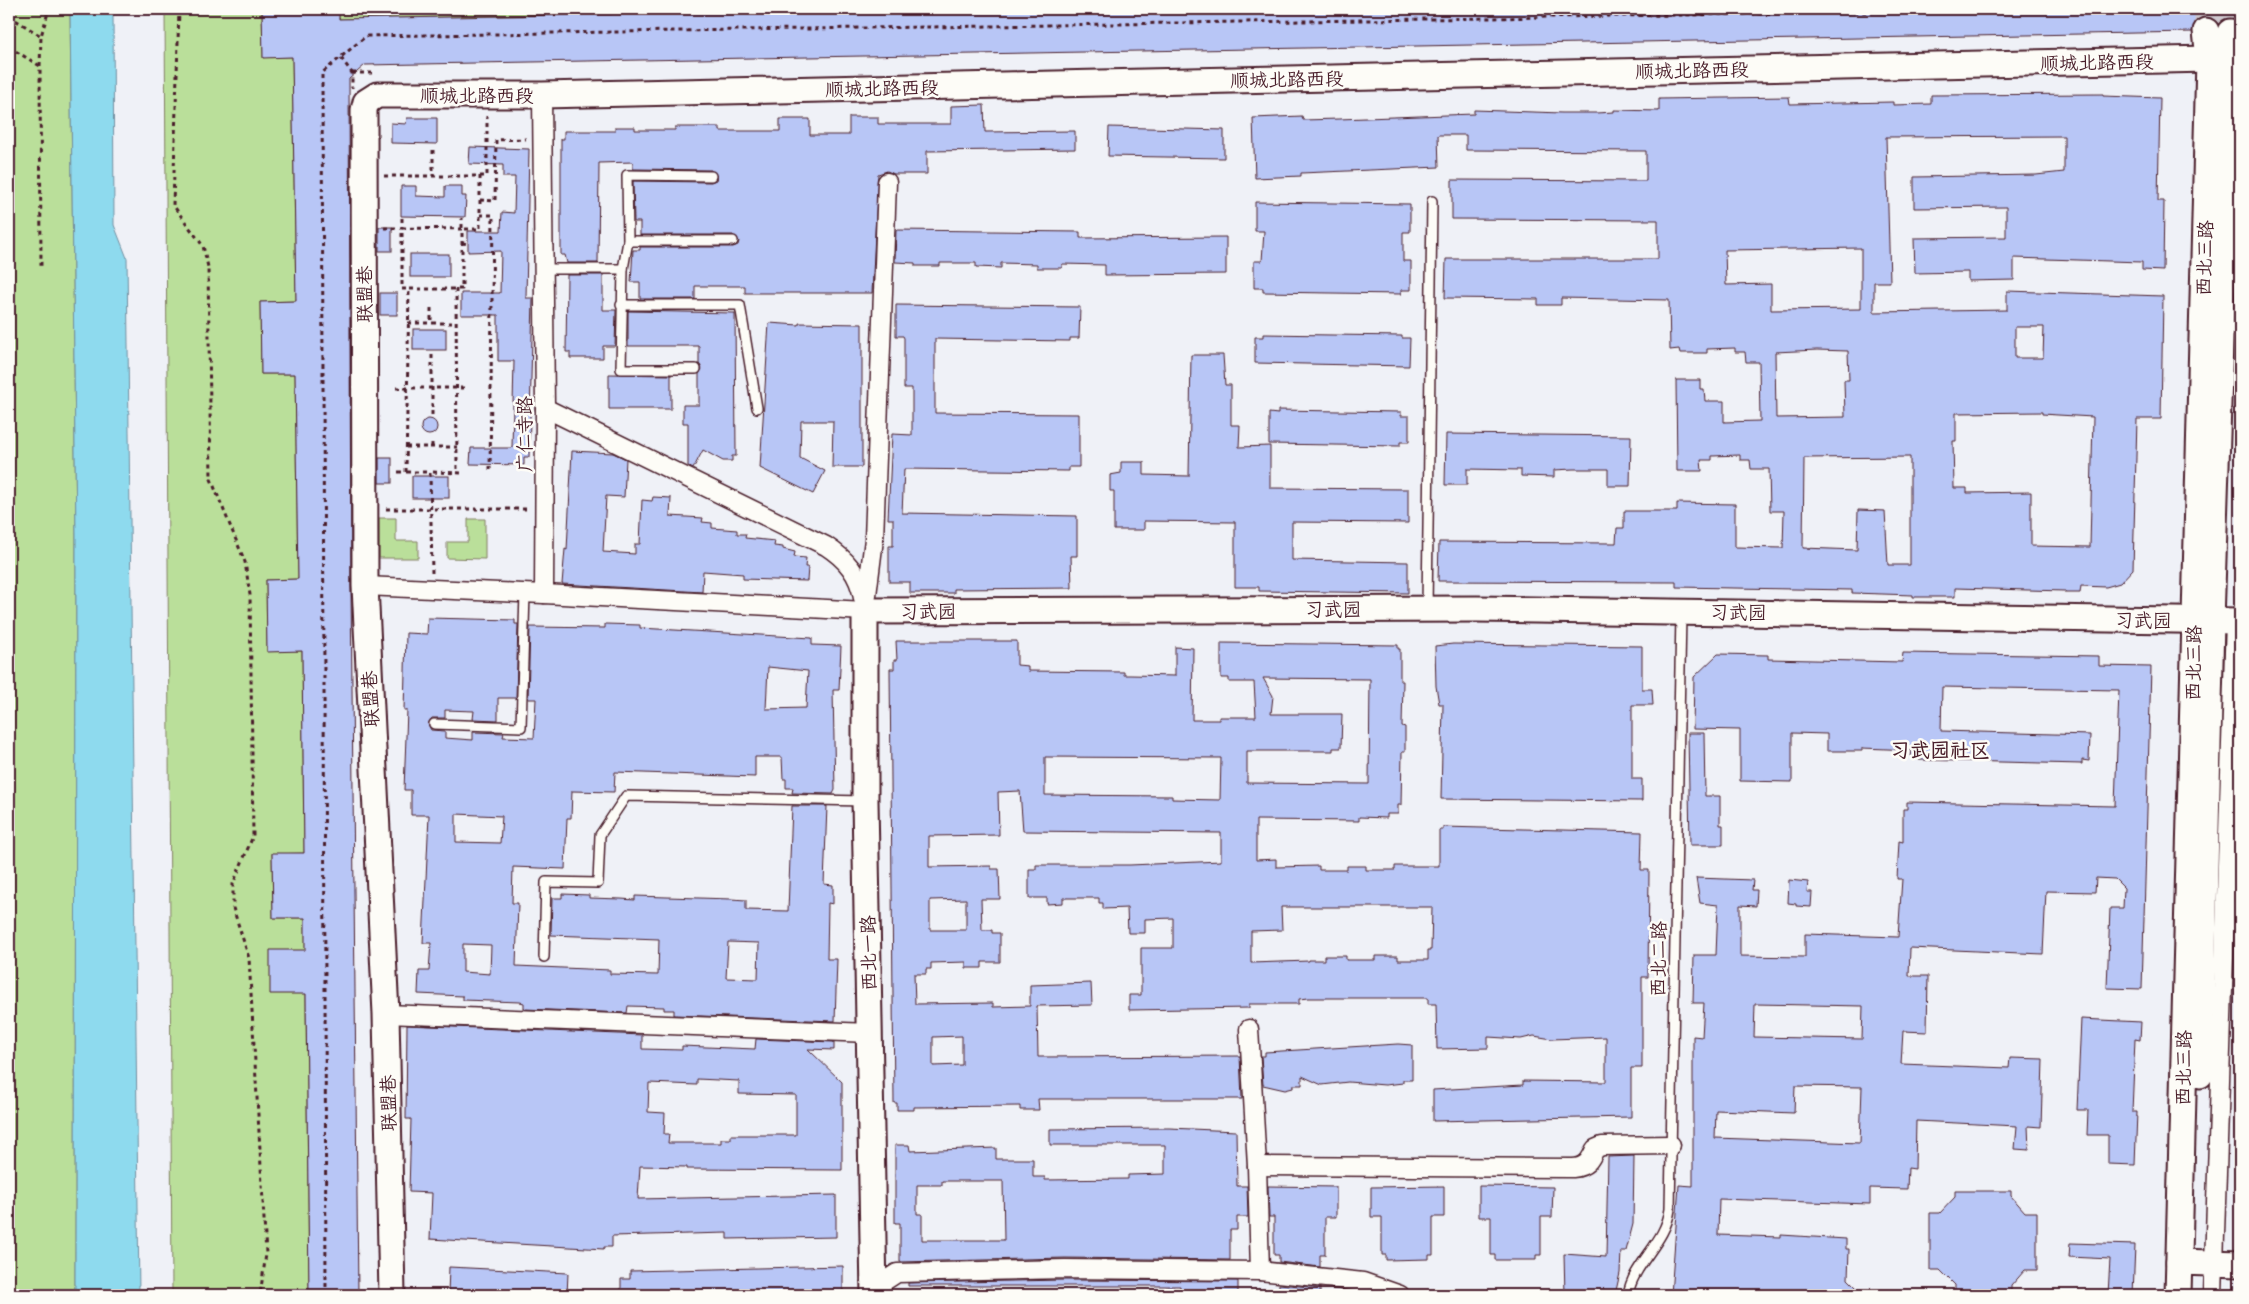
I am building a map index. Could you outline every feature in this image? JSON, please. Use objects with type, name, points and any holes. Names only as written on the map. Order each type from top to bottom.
[{"type":"street","name":"西北三路","points":[[2178,1295],[2196,1262],[2220,621],[2226,59],[2218,32]]},
{"type":"street","name":"顺城北路西段","points":[[366,102],[377,95],[542,95],[2226,59]]},
{"type":"street","name":"广仁寺路","points":[[542,95],[546,408],[544,594]]},
{"type":"street","name":"联盟巷","points":[[366,102],[364,110],[365,586],[386,1014],[392,1295]]},
{"type":"street","points":[[865,611],[874,539],[887,182]]},
{"type":"street","points":[[546,408],[826,546],[848,563],[861,587],[865,611]]},
{"type":"street","points":[[365,586],[865,611]]},
{"type":"street","name":"习武园","points":[[865,611],[1427,609],[1681,611],[2220,621]]},
{"type":"street","name":"西北一路","points":[[865,611],[865,801],[874,1291]]},
{"type":"street","name":"西北三路","points":[[2194,1295],[2225,841],[2220,621]]},
{"type":"street","points":[[386,1014],[869,1033]]},
{"type":"street","points":[[1249,1029],[1257,1166],[1260,1271]]},
{"type":"street","points":[[1257,1166],[1573,1168],[1583,1166],[1592,1158],[1595,1150],[1602,1146],[1671,1145]]},
{"type":"street","points":[[2213,1295],[2196,1262],[2240,1264]]},
{"type":"street","points":[[874,1291],[897,1273],[1065,1269],[1260,1271],[1363,1282],[1400,1295]]},
{"type":"lane","points":[[696,368],[621,368],[621,306],[623,270],[628,241],[627,175],[712,176]]},
{"type":"lane","points":[[1427,609],[1432,201]]},
{"type":"lane","points":[[628,241],[733,241]]},
{"type":"lane","points":[[544,269],[623,270]]},
{"type":"lane","points":[[621,306],[740,306],[757,408]]},
{"type":"lane","points":[[434,724],[521,727],[525,593]]},
{"type":"lane","name":"西北二路","points":[[1628,1295],[1630,1283],[1660,1238],[1669,1220],[1681,611]]},
{"type":"lane","points":[[544,957],[546,882],[598,883],[600,835],[626,796],[865,801]]},
{"type":"path","points":[[41,268],[40,66],[41,36],[47,16],[47,9]]},
{"type":"path","points":[[178,9],[173,206],[203,246],[208,267],[211,479],[245,562],[250,595],[254,836],[233,884],[233,908],[249,958],[266,1254],[260,1295]]},
{"type":"path","points":[[326,1295],[322,73],[366,36],[2052,9]]},
{"type":"path","points":[[9,16],[41,36]]},
{"type":"path","points":[[9,47],[40,66]]},
{"type":"path","points":[[341,58],[352,73]]},
{"type":"path","points":[[378,176],[487,176],[487,116],[484,113]]},
{"type":"path","points":[[480,200],[495,201],[496,140],[544,139]]},
{"type":"path","points":[[433,150],[433,176]]},
{"type":"path","points":[[384,176],[384,185]]},
{"type":"path","points":[[384,220],[384,228],[480,229],[480,176]]},
{"type":"path","points":[[480,215],[493,215],[490,472]]},
{"type":"path","points":[[402,217],[400,243],[402,289],[462,289],[462,218]]},
{"type":"path","points":[[432,223],[432,229]]},
{"type":"path","points":[[462,243],[469,244]]},
{"type":"path","points":[[406,472],[407,306],[409,289]]},
{"type":"path","points":[[398,472],[459,473],[456,388],[456,323],[458,306],[456,289]]},
{"type":"path","points":[[431,308],[431,323]]},
{"type":"path","points":[[408,323],[456,323]]},
{"type":"path","points":[[432,355],[432,418]]},
{"type":"path","points":[[396,388],[466,388]]},
{"type":"path","points":[[432,440],[432,447]]},
{"type":"path","points":[[406,446],[457,447]]},
{"type":"path","points":[[430,472],[432,589]]},
{"type":"path","points":[[365,509],[545,509]]},
{"type":"green space","points":[[9,9],[70,9],[76,536],[75,1295],[9,1295]]},
{"type":"green space","points":[[165,9],[262,9],[263,57],[292,57],[296,301],[260,302],[261,374],[295,374],[298,579],[266,580],[267,651],[302,651],[304,853],[272,854],[273,918],[305,918],[309,1295],[172,1295]]},
{"type":"green space","points":[[339,9],[612,9],[612,14],[339,19]]},
{"type":"green space","points":[[663,9],[884,9],[663,12]]},
{"type":"green space","points":[[379,518],[396,518],[396,541],[418,541],[418,558],[379,558]]},
{"type":"green space","points":[[468,519],[485,519],[485,559],[447,558],[447,542],[468,542]]},
{"type":"water","points":[[70,9],[113,9],[114,225],[127,258],[139,1295],[75,1295],[76,536]]},
{"type":"building","points":[[262,9],[339,9],[339,19],[612,14],[612,9],[663,9],[663,12],[884,9],[2240,9],[2240,23],[2230,18],[2218,24],[2212,18],[2204,17],[2197,20],[2192,32],[365,65],[349,79],[351,586],[358,1295],[309,1295],[306,994],[270,994],[270,950],[305,950],[305,918],[273,918],[272,853],[304,853],[302,651],[267,652],[266,580],[298,579],[295,374],[261,374],[260,302],[296,301],[292,57],[263,58]]},
{"type":"building","points":[[2103,94],[2103,96],[2160,98],[2158,201],[2164,201],[2163,271],[2142,270],[2142,262],[2014,258],[2014,280],[1968,281],[1968,272],[1915,273],[1914,238],[2006,237],[2006,207],[1914,208],[1914,177],[2036,175],[2064,172],[2064,136],[1886,137],[1890,282],[1874,282],[1874,312],[2007,310],[2007,291],[2163,296],[2161,419],[2137,419],[2133,569],[2120,583],[2106,587],[2081,586],[2080,593],[1955,588],[1955,597],[1913,597],[1913,595],[1852,593],[1852,590],[1676,587],[1676,582],[1438,581],[1439,542],[1616,543],[1617,528],[1624,528],[1624,511],[1677,511],[1677,503],[1735,504],[1735,547],[1783,548],[1784,511],[1770,511],[1769,469],[1751,469],[1750,460],[1740,460],[1740,455],[1712,456],[1712,460],[1701,460],[1702,471],[1677,471],[1676,380],[1700,380],[1700,389],[1704,389],[1705,401],[1724,401],[1724,422],[1760,421],[1759,362],[1746,362],[1745,352],[1735,352],[1735,348],[1707,349],[1707,353],[1680,353],[1679,349],[1670,350],[1669,300],[1561,298],[1561,305],[1538,305],[1538,299],[1445,298],[1446,259],[1658,259],[1658,220],[1452,219],[1452,180],[1646,181],[1646,151],[1466,150],[1466,135],[1438,135],[1439,167],[1301,173],[1301,176],[1255,178],[1253,118],[1302,116],[1303,120],[1339,119],[1474,114],[1474,110],[1562,113],[1614,112],[1614,110],[1659,111],[1659,99],[1789,97],[1790,104],[1893,102],[1893,105],[1931,104],[1931,95]],"holes":[[[1861,248],[1861,309],[1771,310],[1771,284],[1726,285],[1725,250]],[[2015,327],[2044,327],[2043,358],[2015,358]],[[1848,351],[1849,380],[1844,380],[1845,417],[1776,418],[1775,352]],[[2042,412],[2042,414],[2093,417],[2090,547],[2031,546],[2031,492],[1967,493],[1967,488],[1954,488],[1953,441],[1956,441],[1956,413]],[[1910,457],[1910,565],[1888,565],[1885,511],[1858,510],[1857,550],[1803,548],[1804,458]]]},
{"type":"building","points":[[984,105],[985,132],[1075,131],[1075,149],[927,151],[927,174],[894,174],[887,171],[878,174],[872,293],[745,293],[745,286],[695,286],[695,299],[640,299],[640,282],[631,282],[633,250],[640,250],[640,247],[733,247],[738,245],[739,241],[733,235],[640,235],[640,222],[634,222],[633,181],[711,182],[716,180],[717,176],[711,170],[633,169],[633,162],[599,163],[598,263],[567,263],[565,255],[561,255],[561,139],[564,139],[564,131],[615,131],[615,127],[635,127],[635,130],[675,130],[675,127],[720,127],[720,131],[780,131],[780,119],[810,119],[810,135],[849,135],[849,117],[878,117],[878,124],[951,124],[951,106]]},
{"type":"building","points":[[407,118],[437,118],[437,144],[391,143],[391,123],[406,124]]},
{"type":"building","points":[[1109,127],[1224,130],[1224,158],[1108,156]]},
{"type":"building","points":[[470,147],[529,149],[526,298],[533,298],[529,457],[524,457],[524,465],[470,464],[471,448],[512,448],[514,361],[498,361],[498,315],[461,315],[461,293],[500,293],[501,251],[468,252],[468,231],[501,231],[502,212],[514,213],[515,177],[503,177],[503,165],[469,164]]},
{"type":"building","points":[[401,186],[416,186],[416,196],[445,197],[445,186],[462,186],[462,196],[466,196],[465,217],[401,216]]},
{"type":"building","points":[[1255,202],[1410,204],[1410,232],[1403,232],[1403,261],[1411,261],[1411,290],[1401,290],[1401,294],[1263,292],[1263,288],[1254,288],[1254,261],[1262,261],[1264,231],[1255,231]]},
{"type":"building","points":[[379,227],[392,227],[392,251],[379,251]]},
{"type":"building","points":[[896,230],[1080,232],[1080,238],[1226,237],[1226,274],[1105,275],[1105,265],[1062,264],[1062,268],[1037,268],[1037,264],[1001,263],[1001,268],[976,267],[976,263],[940,263],[940,266],[915,266],[915,263],[895,262]]},
{"type":"building","points":[[410,254],[449,254],[449,277],[410,277]]},
{"type":"building","points":[[567,275],[603,275],[603,310],[616,310],[615,346],[603,346],[603,358],[570,358],[570,352],[566,352]]},
{"type":"building","points":[[380,293],[397,293],[397,315],[380,315]]},
{"type":"building","points":[[896,305],[1080,307],[1079,338],[1070,338],[1070,341],[935,339],[935,413],[1079,414],[1079,467],[1069,467],[1069,471],[904,469],[902,513],[1077,516],[1077,556],[1071,556],[1072,588],[954,589],[954,593],[910,593],[910,582],[889,582],[889,546],[893,546],[893,519],[888,519],[892,434],[912,435],[912,388],[904,388],[904,338],[903,336],[896,336]]},
{"type":"building","points":[[628,311],[735,313],[736,456],[732,456],[732,461],[723,461],[703,450],[693,469],[688,466],[688,423],[683,423],[683,405],[699,405],[699,374],[702,369],[699,364],[699,346],[628,346]]},
{"type":"building","points":[[769,323],[799,325],[799,323],[862,324],[862,467],[832,467],[833,421],[801,421],[800,458],[825,471],[813,494],[760,468]]},
{"type":"building","points":[[413,329],[446,329],[446,350],[413,350]]},
{"type":"building","points":[[1263,334],[1402,336],[1402,338],[1410,338],[1409,366],[1255,363],[1255,337],[1263,337]]},
{"type":"building","points":[[1191,355],[1223,355],[1225,385],[1231,385],[1231,425],[1240,425],[1239,447],[1270,446],[1270,488],[1408,489],[1408,523],[1292,522],[1292,560],[1408,562],[1408,593],[1259,591],[1259,587],[1235,587],[1235,522],[1144,521],[1144,530],[1114,530],[1114,491],[1110,491],[1110,475],[1121,473],[1121,462],[1144,462],[1144,475],[1189,476]]},
{"type":"building","points":[[609,374],[671,375],[671,409],[609,409]]},
{"type":"building","points":[[1278,410],[1401,412],[1401,416],[1409,416],[1409,442],[1400,442],[1400,446],[1269,444],[1269,413],[1278,414]]},
{"type":"building","points":[[429,419],[437,427],[429,435],[421,427]]},
{"type":"building","points":[[1446,434],[1631,436],[1630,486],[1608,486],[1608,469],[1554,470],[1554,477],[1521,476],[1521,470],[1467,469],[1467,485],[1445,485]]},
{"type":"building","points":[[572,451],[613,453],[626,459],[624,497],[606,496],[603,552],[635,554],[635,544],[640,544],[642,500],[652,501],[653,497],[671,498],[670,516],[703,518],[702,522],[712,523],[712,528],[737,530],[737,534],[746,534],[745,538],[775,541],[774,546],[783,547],[783,549],[795,552],[794,557],[806,558],[805,567],[808,567],[807,581],[743,579],[743,574],[703,571],[702,592],[562,584],[565,549],[567,550]]},
{"type":"building","points":[[379,458],[392,458],[392,483],[379,483]]},
{"type":"building","points":[[412,476],[449,476],[449,498],[412,498]]},
{"type":"building","points":[[428,618],[515,620],[515,624],[518,624],[516,698],[498,698],[498,720],[473,719],[474,711],[445,710],[445,718],[432,718],[428,724],[431,730],[445,731],[445,738],[473,740],[473,732],[504,733],[503,737],[534,738],[536,699],[528,699],[530,627],[605,628],[605,624],[640,625],[640,628],[812,638],[812,645],[841,646],[839,690],[833,690],[835,790],[833,794],[792,793],[793,788],[786,788],[786,779],[783,779],[782,757],[755,757],[755,777],[615,772],[614,792],[572,791],[571,818],[567,818],[565,869],[513,867],[512,903],[518,903],[516,966],[610,970],[610,974],[658,975],[659,939],[551,935],[552,898],[562,898],[562,894],[589,895],[589,898],[635,900],[635,896],[731,899],[746,900],[746,910],[788,911],[792,806],[827,806],[824,884],[833,885],[833,904],[828,903],[827,959],[837,959],[835,1021],[674,1015],[674,1010],[664,1010],[664,1007],[628,1006],[627,1013],[524,1009],[524,1003],[520,1002],[463,1000],[463,996],[418,994],[419,971],[429,971],[431,943],[423,943],[429,815],[411,815],[411,790],[404,790],[407,710],[404,710],[406,633],[427,634]],"holes":[[[768,667],[808,671],[806,708],[766,709]],[[456,814],[502,816],[500,843],[456,842]],[[728,942],[759,943],[758,979],[726,978]],[[463,944],[491,945],[490,974],[463,972]]]},
{"type":"building","points":[[896,641],[1017,641],[1017,665],[1028,666],[1028,671],[1124,672],[1124,675],[1175,676],[1175,647],[1193,648],[1192,720],[1219,720],[1219,717],[1256,717],[1254,682],[1229,682],[1229,678],[1221,678],[1221,643],[1398,645],[1398,649],[1400,649],[1400,681],[1403,681],[1402,726],[1405,727],[1405,752],[1402,752],[1401,805],[1398,805],[1398,814],[1387,814],[1387,818],[1359,817],[1359,821],[1256,820],[1256,860],[1276,859],[1276,867],[1319,866],[1319,870],[1347,870],[1347,866],[1366,866],[1366,870],[1395,870],[1395,866],[1439,866],[1439,830],[1443,830],[1443,827],[1642,832],[1641,870],[1649,870],[1648,977],[1642,977],[1642,1068],[1631,1068],[1631,1117],[1433,1121],[1433,1090],[1523,1085],[1523,1081],[1606,1082],[1606,1037],[1552,1039],[1534,1036],[1521,1039],[1488,1037],[1488,1048],[1437,1049],[1436,1004],[1428,1004],[1428,998],[1308,998],[1299,999],[1299,1004],[1249,1004],[1249,1008],[1129,1010],[1129,995],[1141,995],[1141,948],[1173,948],[1173,918],[1145,919],[1145,933],[1128,933],[1127,908],[1103,909],[1103,903],[1099,903],[1099,898],[1063,898],[1063,903],[1047,904],[1047,898],[1029,898],[1029,869],[1036,869],[1036,865],[1130,865],[1221,861],[1221,833],[1023,831],[1020,791],[998,792],[999,835],[929,836],[929,867],[991,866],[991,869],[999,869],[1000,899],[981,899],[982,930],[992,930],[992,933],[1000,933],[1000,962],[982,962],[982,968],[966,968],[966,962],[931,963],[931,969],[926,969],[926,974],[914,974],[915,1004],[993,1003],[993,1007],[1030,1006],[1030,985],[1091,983],[1092,1005],[1037,1006],[1038,1057],[1240,1056],[1242,1099],[1038,1099],[1039,1110],[1020,1110],[1020,1106],[914,1107],[914,1110],[897,1110],[897,1103],[894,1103],[890,669],[894,669],[894,660],[897,660]],"holes":[[[1263,678],[1370,679],[1369,784],[1247,783],[1247,751],[1333,751],[1333,748],[1341,748],[1342,714],[1271,714],[1273,696]],[[1045,757],[1221,758],[1220,800],[1172,799],[1172,796],[1045,795]],[[966,899],[966,930],[930,930],[930,900]],[[1281,907],[1432,907],[1431,950],[1428,950],[1428,960],[1398,960],[1398,956],[1375,956],[1375,960],[1346,960],[1346,956],[1324,956],[1324,960],[1251,963],[1251,931],[1282,930]],[[962,1036],[962,1065],[933,1066],[933,1037]]]},
{"type":"building","points":[[1453,644],[1642,646],[1642,689],[1652,689],[1653,705],[1632,705],[1632,779],[1642,779],[1642,801],[1441,799],[1443,704],[1439,704],[1436,686],[1435,646]]},
{"type":"building","points":[[1903,653],[2099,656],[2099,666],[2151,667],[2142,989],[2107,988],[2110,908],[2123,908],[2124,888],[2115,879],[2096,878],[2095,892],[2046,891],[2043,954],[1910,948],[1909,976],[1928,976],[1927,1032],[1903,1031],[1901,1064],[2009,1068],[2010,1058],[2043,1059],[2041,1127],[2028,1126],[2029,1150],[2015,1149],[2017,1126],[1916,1121],[1915,1169],[1908,1168],[1907,1189],[1870,1188],[1870,1204],[1719,1199],[1718,1235],[1781,1237],[1781,1235],[1846,1239],[1846,1249],[1849,1249],[1848,1279],[1864,1295],[1671,1295],[1679,1185],[1693,1186],[1693,1036],[1702,1037],[1704,1003],[1693,1003],[1694,955],[1716,955],[1718,905],[1700,903],[1696,878],[1753,880],[1752,890],[1757,890],[1756,906],[1740,905],[1740,956],[1805,957],[1805,934],[1898,937],[1902,879],[1897,879],[1899,841],[1903,842],[1903,809],[1907,809],[1907,802],[2115,806],[2119,690],[1942,687],[1941,731],[2090,735],[2089,761],[2082,760],[2082,764],[1919,760],[1919,757],[1911,757],[1912,750],[1862,748],[1862,751],[1827,751],[1827,734],[1792,733],[1792,782],[1740,781],[1740,730],[1693,729],[1694,677],[1718,654],[1768,655],[1768,659],[1902,662]],"holes":[[[1755,1004],[1863,1006],[1862,1039],[1754,1037]],[[1795,1086],[1862,1087],[1860,1143],[1715,1138],[1716,1110],[1794,1113]]]},
{"type":"building","points":[[1688,733],[1704,733],[1705,796],[1720,796],[1720,825],[1723,825],[1723,845],[1690,845]]},
{"type":"building","points":[[1789,880],[1808,882],[1807,892],[1812,892],[1811,907],[1796,906],[1796,904],[1788,903]]},
{"type":"building","points":[[2081,1019],[2141,1022],[2140,1040],[2135,1039],[2132,1112],[2137,1112],[2135,1165],[2108,1164],[2108,1135],[2087,1135],[2088,1110],[2077,1110]]},
{"type":"building","points":[[407,1025],[642,1035],[642,1049],[682,1050],[682,1046],[755,1049],[756,1039],[834,1042],[834,1050],[808,1049],[842,1082],[842,1170],[687,1169],[687,1167],[640,1166],[638,1199],[836,1195],[836,1237],[727,1239],[727,1233],[612,1236],[612,1247],[604,1247],[604,1249],[430,1239],[432,1193],[409,1192],[411,1119],[406,1119]],"holes":[[[697,1079],[739,1081],[739,1094],[796,1095],[796,1135],[731,1135],[731,1139],[721,1139],[721,1143],[668,1143],[669,1134],[664,1134],[665,1113],[648,1112],[649,1083],[697,1085]]]},
{"type":"building","points":[[1398,1044],[1412,1045],[1412,1080],[1403,1080],[1403,1083],[1385,1085],[1348,1082],[1322,1085],[1302,1076],[1302,1085],[1293,1085],[1293,1088],[1285,1090],[1263,1085],[1261,1056],[1265,1056],[1265,1052]]},
{"type":"building","points":[[1169,1128],[1236,1131],[1237,1186],[1247,1186],[1248,1217],[1237,1217],[1237,1230],[1230,1230],[1230,1260],[1065,1258],[900,1262],[900,1223],[895,1223],[895,1145],[909,1145],[910,1151],[996,1148],[996,1159],[1033,1159],[1033,1177],[1045,1177],[1045,1180],[1128,1179],[1128,1175],[1165,1174],[1165,1145],[1050,1145],[1050,1129]],"holes":[[[942,1181],[1003,1181],[1004,1240],[922,1240],[922,1214],[917,1214],[917,1185],[942,1185]]]},
{"type":"building","points":[[1634,1156],[1633,1224],[1626,1251],[1621,1251],[1620,1273],[1615,1295],[1565,1295],[1564,1254],[1606,1257],[1608,1157]]},
{"type":"building","points":[[1268,1186],[1336,1187],[1336,1217],[1325,1217],[1325,1255],[1320,1255],[1320,1267],[1279,1262],[1279,1255],[1274,1255],[1274,1217],[1269,1217]]},
{"type":"building","points":[[1444,1186],[1444,1217],[1433,1217],[1433,1255],[1429,1255],[1429,1259],[1386,1260],[1386,1255],[1382,1255],[1382,1217],[1371,1217],[1371,1187]]},
{"type":"building","points":[[1479,1186],[1553,1187],[1552,1217],[1541,1217],[1541,1255],[1536,1255],[1536,1260],[1495,1260],[1495,1255],[1491,1255],[1491,1217],[1479,1217]]},
{"type":"building","points":[[1955,1191],[2011,1191],[2011,1196],[2025,1212],[2037,1212],[2037,1270],[2025,1270],[2011,1286],[2011,1295],[1955,1295],[1955,1285],[1940,1270],[1930,1270],[1930,1213],[1940,1213],[1955,1197]]},
{"type":"building","points":[[2070,1243],[2135,1245],[2133,1295],[2108,1295],[2110,1259],[2069,1257]]},
{"type":"building","points":[[843,1266],[843,1295],[621,1295],[621,1279],[630,1279],[630,1271]]},
{"type":"building","points":[[449,1267],[568,1273],[567,1295],[448,1295]]},
{"type":"building","points":[[1065,1280],[1238,1281],[1238,1295],[1180,1295],[1180,1286],[908,1286],[908,1283]]},
{"type":"building","points":[[1279,1284],[1320,1288],[1320,1295],[1279,1295]]},
{"type":"tunnel","points":[[2206,31],[2208,9]]},
{"type":"tunnel","points":[[2230,32],[2231,9]]},
{"type":"district","name":"习武园社区","points":[[1940,750]]}]
